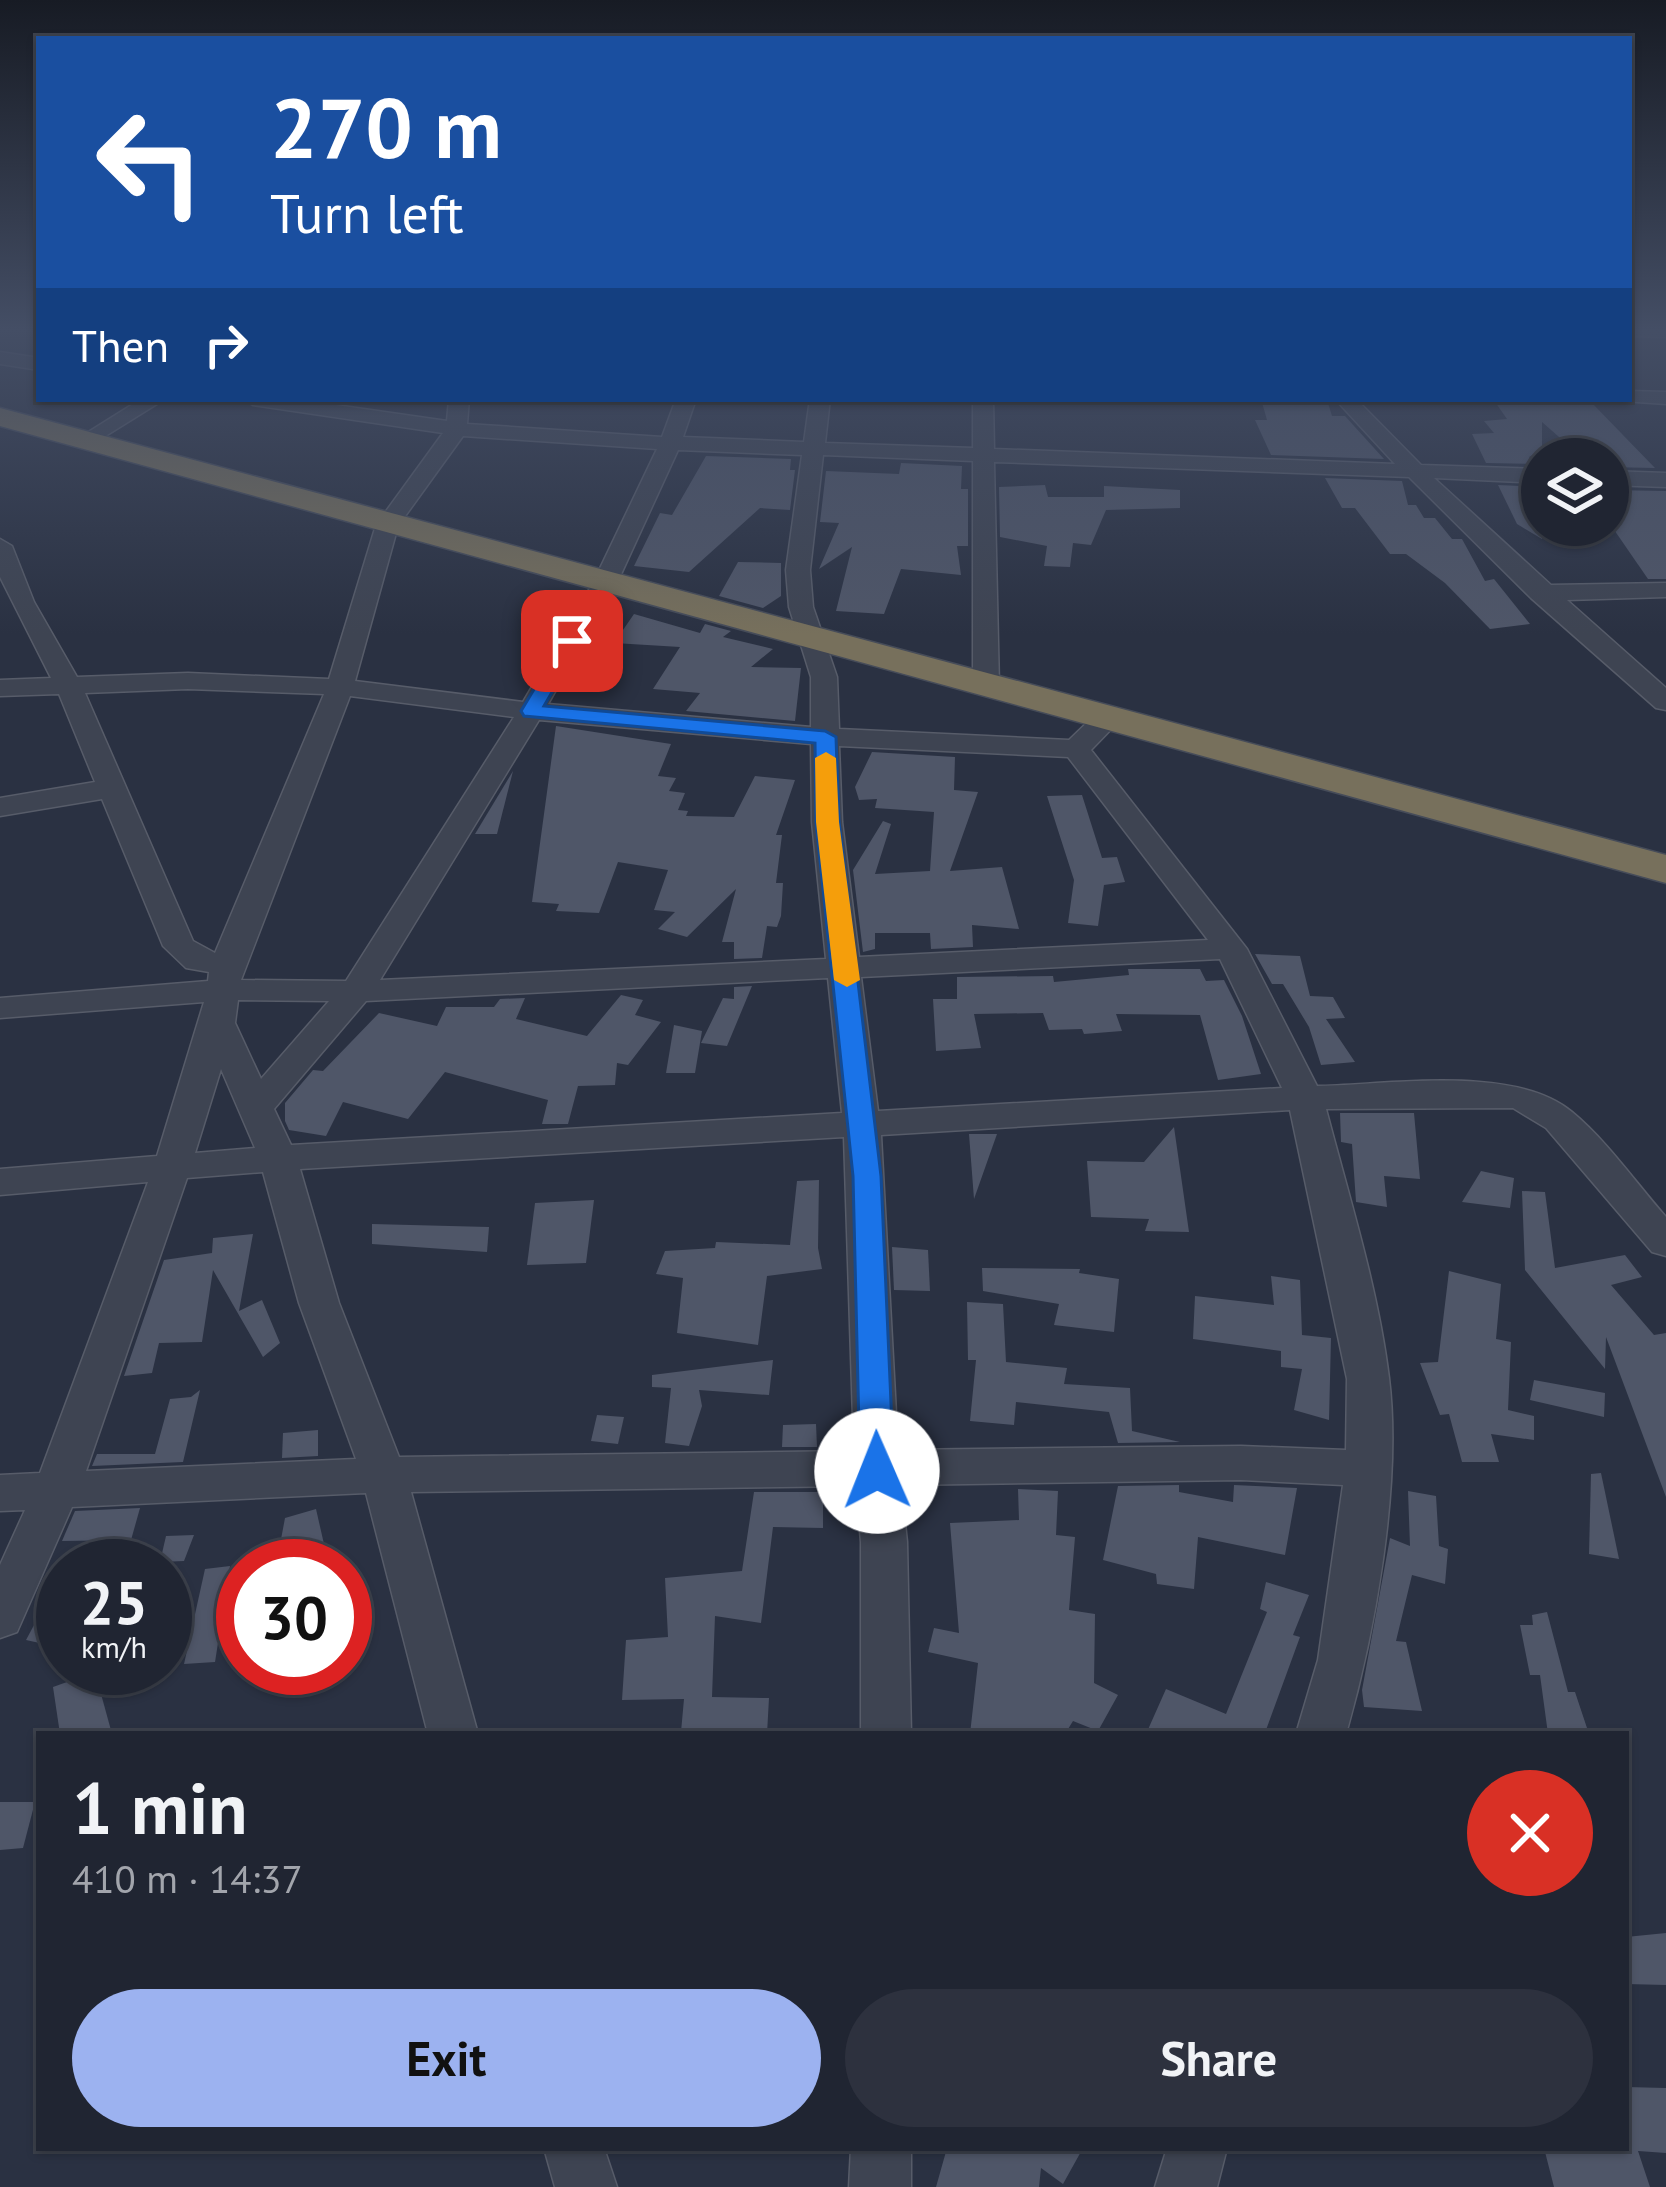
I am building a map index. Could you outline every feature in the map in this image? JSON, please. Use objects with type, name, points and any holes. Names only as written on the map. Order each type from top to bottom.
[{"type":"highway","points":[[46,430],[1666,869]]},
{"type":"street","points":[[84,441],[102,430]]},
{"type":"street","points":[[0,1618],[57,1489],[169,1171],[223,993],[340,687],[388,524],[455,430]]},
{"type":"street","points":[[471,430],[670,444],[1521,475]]},
{"type":"street","points":[[255,1108],[356,991],[531,711],[604,583],[675,430]]},
{"type":"street","points":[[816,430],[798,570],[801,607],[824,677],[827,822],[867,1176],[877,1471],[884,1542],[886,1731]]},
{"type":"street","points":[[984,430],[986,686]]},
{"type":"street","points":[[1374,430],[1540,593],[1666,702]]},
{"type":"street","points":[[1629,479],[1666,480]]},
{"type":"street","points":[[0,546],[22,602],[69,687],[115,788],[179,946],[198,961],[223,993],[255,1108],[278,1158],[319,1303],[384,1475],[452,1731]]},
{"type":"street","points":[[1540,593],[1666,590]]},
{"type":"street","points":[[0,688],[188,681],[340,687],[531,711],[825,737],[1076,749],[1108,718]]},
{"type":"street","points":[[1076,749],[1231,949],[1305,1098],[1338,1228],[1367,1379],[1361,1545],[1343,1660],[1322,1731]]},
{"type":"street","points":[[0,807],[115,788]]},
{"type":"street","points":[[0,1008],[223,993],[846,971],[1231,949]]},
{"type":"street","points":[[0,1182],[278,1158],[1305,1098],[1521,1097],[1559,1120],[1666,1242]]},
{"type":"street","points":[[0,1493],[384,1475],[1241,1463],[1364,1468]]},
{"type":"street","points":[[575,2151],[586,2187]]},
{"type":"street","points":[[880,2187],[881,2151]]},
{"type":"street","points":[[1186,2187],[1196,2151]]},
{"type":"building","points":[[1260,430],[1358,430],[1384,459],[1271,455]]},
{"type":"building","points":[[1542,430],[1542,438],[1521,438],[1521,464],[1486,463],[1472,434]]},
{"type":"building","points":[[1551,430],[1618,430],[1626,438],[1560,438]]},
{"type":"building","points":[[1629,441],[1655,468],[1629,467]]},
{"type":"building","points":[[706,456],[791,459],[790,470],[795,470],[790,510],[760,508],[689,572],[634,566],[660,513],[672,515]]},
{"type":"building","points":[[901,463],[962,466],[961,489],[968,489],[968,546],[957,546],[961,575],[901,569],[884,614],[836,611],[852,547],[819,569],[839,523],[820,522],[826,471],[899,474]]},
{"type":"building","points":[[1325,478],[1402,481],[1408,505],[1416,505],[1424,518],[1435,518],[1452,539],[1462,539],[1485,581],[1494,579],[1530,624],[1490,629],[1445,583],[1406,554],[1390,554],[1355,508],[1342,508]]},
{"type":"building","points":[[1045,485],[1048,497],[1104,497],[1104,486],[1180,490],[1180,508],[1106,510],[1091,545],[1073,543],[1070,567],[1044,566],[1047,546],[1000,537],[999,487]]},
{"type":"building","points":[[1498,485],[1521,486],[1521,526]]},
{"type":"building","points":[[1629,490],[1666,491],[1666,579],[1648,579],[1625,546],[1629,546]]},
{"type":"building","points":[[738,562],[781,563],[781,596],[763,608],[719,596]]},
{"type":"building","points":[[634,614],[700,633],[705,624],[731,631],[723,637],[773,649],[751,667],[801,668],[795,721],[686,711],[700,693],[653,689],[680,647],[614,643]]},
{"type":"building","points":[[556,726],[671,744],[658,776],[676,778],[669,791],[685,793],[678,810],[688,811],[686,816],[734,817],[755,776],[795,780],[776,835],[782,835],[776,883],[783,883],[781,916],[777,927],[767,926],[762,958],[734,959],[734,942],[722,942],[736,889],[687,937],[658,929],[675,912],[654,910],[668,870],[618,862],[599,913],[556,911],[559,904],[532,902]]},
{"type":"building","points":[[872,752],[955,757],[954,790],[978,792],[950,871],[1002,867],[1019,929],[972,925],[973,947],[931,949],[930,933],[875,933],[875,949],[863,952],[853,870],[883,821],[891,824],[875,874],[930,871],[934,812],[875,808],[877,799],[859,800],[855,787]]},
{"type":"building","points":[[513,771],[497,834],[475,834]]},
{"type":"building","points":[[1082,795],[1102,858],[1117,857],[1125,882],[1104,885],[1098,926],[1068,923],[1074,880],[1047,796]]},
{"type":"building","points":[[1255,954],[1300,956],[1310,996],[1333,997],[1345,1018],[1326,1019],[1355,1062],[1321,1065],[1309,1027],[1283,984],[1272,984]]},
{"type":"building","points":[[1128,969],[1200,969],[1206,981],[1224,980],[1261,1074],[1218,1080],[1200,1015],[1116,1014],[1122,1031],[1084,1034],[1082,1029],[1049,1030],[1043,1013],[974,1014],[981,1048],[936,1051],[933,999],[957,999],[957,977],[1053,976],[1054,982],[1129,975]]},
{"type":"building","points":[[752,986],[727,1046],[701,1043],[723,998],[734,999],[734,987]]},
{"type":"building","points":[[621,995],[643,1000],[635,1015],[661,1022],[628,1065],[617,1063],[615,1085],[578,1086],[568,1124],[542,1124],[548,1100],[445,1072],[408,1119],[343,1102],[326,1136],[289,1130],[285,1121],[285,1103],[313,1070],[323,1071],[379,1013],[437,1026],[446,1007],[494,1007],[500,999],[525,998],[516,1019],[587,1036]]},
{"type":"building","points":[[674,1025],[702,1031],[695,1073],[666,1073]]},
{"type":"building","points":[[1340,1113],[1414,1113],[1420,1179],[1384,1176],[1387,1207],[1356,1202],[1352,1144],[1341,1142]]},
{"type":"building","points":[[1174,1127],[1189,1232],[1145,1231],[1149,1219],[1091,1217],[1087,1161],[1144,1162]]},
{"type":"building","points":[[969,1134],[997,1134],[974,1199]]},
{"type":"building","points":[[1481,1171],[1514,1178],[1510,1208],[1462,1202]]},
{"type":"building","points":[[819,1180],[822,1269],[767,1276],[758,1345],[677,1333],[683,1278],[656,1274],[665,1251],[715,1248],[716,1242],[790,1245],[797,1181]]},
{"type":"building","points":[[1522,1191],[1545,1192],[1555,1268],[1625,1255],[1642,1277],[1611,1285],[1654,1335],[1666,1333],[1666,1497],[1606,1337],[1605,1369],[1525,1270]]},
{"type":"building","points":[[594,1200],[586,1263],[527,1265],[535,1203]]},
{"type":"building","points":[[372,1224],[489,1227],[487,1252],[372,1244]]},
{"type":"building","points":[[253,1234],[239,1311],[262,1300],[280,1343],[263,1357],[213,1270],[202,1342],[159,1343],[152,1373],[124,1376],[164,1260],[212,1253],[213,1238]]},
{"type":"building","points":[[892,1247],[928,1250],[930,1291],[894,1290]]},
{"type":"building","points":[[982,1268],[1080,1269],[1079,1273],[1119,1279],[1114,1332],[1054,1325],[1059,1304],[983,1291]]},
{"type":"building","points":[[1449,1271],[1501,1284],[1496,1339],[1511,1342],[1508,1410],[1534,1416],[1534,1440],[1491,1434],[1499,1462],[1462,1462],[1449,1414],[1440,1415],[1420,1363],[1438,1362]]},
{"type":"building","points":[[1271,1276],[1300,1280],[1302,1335],[1331,1338],[1329,1420],[1294,1410],[1302,1369],[1281,1367],[1281,1351],[1193,1339],[1195,1296],[1274,1305]]},
{"type":"building","points":[[967,1302],[1003,1304],[1006,1362],[1067,1368],[1064,1384],[1130,1388],[1132,1431],[1180,1442],[1118,1443],[1109,1412],[1016,1402],[1014,1425],[970,1421],[976,1360],[968,1360]]},
{"type":"building","points":[[773,1360],[769,1395],[699,1390],[702,1406],[689,1446],[665,1443],[671,1388],[652,1387],[652,1375]]},
{"type":"building","points":[[1534,1380],[1605,1393],[1604,1417],[1530,1400]]},
{"type":"building","points":[[200,1390],[183,1462],[92,1466],[97,1454],[155,1454],[170,1399],[191,1397]]},
{"type":"building","points":[[597,1415],[624,1417],[618,1444],[591,1441]]},
{"type":"building","points":[[816,1424],[817,1447],[782,1447],[783,1425]]},
{"type":"building","points":[[318,1430],[318,1456],[282,1458],[283,1433]]},
{"type":"building","points":[[1601,1473],[1619,1559],[1589,1554],[1591,1474]]},
{"type":"building","points":[[1179,1485],[1179,1492],[1233,1502],[1234,1485],[1297,1488],[1285,1555],[1198,1537],[1194,1589],[1157,1584],[1156,1574],[1103,1560],[1118,1486]]},
{"type":"building","points":[[1018,1489],[1058,1491],[1056,1535],[1075,1537],[1069,1610],[1095,1614],[1094,1683],[1118,1695],[1098,1731],[1073,1721],[1067,1731],[970,1731],[978,1663],[928,1652],[934,1628],[959,1633],[950,1523],[1019,1520]]},
{"type":"building","points":[[1408,1491],[1436,1496],[1439,1546],[1448,1549],[1445,1584],[1412,1575],[1396,1641],[1406,1642],[1422,1711],[1364,1707],[1362,1690],[1390,1538],[1410,1546]]},
{"type":"building","points":[[754,1492],[823,1492],[823,1528],[773,1527],[761,1623],[715,1616],[712,1697],[769,1698],[767,1731],[681,1731],[684,1699],[622,1700],[626,1640],[668,1637],[665,1578],[742,1571]]},
{"type":"building","points":[[140,1508],[131,1539],[63,1539],[75,1511]]},
{"type":"building","points":[[316,1509],[323,1539],[281,1539],[285,1518]]},
{"type":"building","points":[[194,1535],[192,1540],[166,1536]]},
{"type":"building","points":[[216,1568],[216,1656],[215,1662],[192,1663],[192,1628],[205,1569]]},
{"type":"building","points":[[1266,1582],[1309,1595],[1293,1635],[1300,1637],[1268,1731],[1147,1731],[1166,1689],[1226,1714],[1267,1612],[1260,1609]]},
{"type":"building","points":[[1547,1612],[1568,1692],[1575,1692],[1588,1731],[1548,1731],[1540,1675],[1530,1675],[1520,1625],[1533,1625],[1532,1615]]},
{"type":"building","points":[[36,1621],[36,1642],[26,1640]]},
{"type":"building","points":[[54,1695],[101,1695],[111,1731],[60,1731]]},
{"type":"building","points":[[0,1802],[35,1802],[23,1848],[0,1850]]},
{"type":"building","points":[[1666,1933],[1666,1985],[1629,1984],[1629,1937]]},
{"type":"building","points":[[1629,2087],[1666,2088],[1666,2153],[1638,2151],[1650,2187],[1554,2187],[1545,2151],[1629,2151]]},
{"type":"building","points":[[946,2151],[1081,2151],[1063,2184],[1041,2168],[1039,2187],[936,2187]]},
{"type":"slow traffic","points":[[826,758],[827,822],[847,980]]},
{"type":"route","points":[[572,641],[531,711],[825,737],[827,822],[867,1176],[877,1471]]}]
